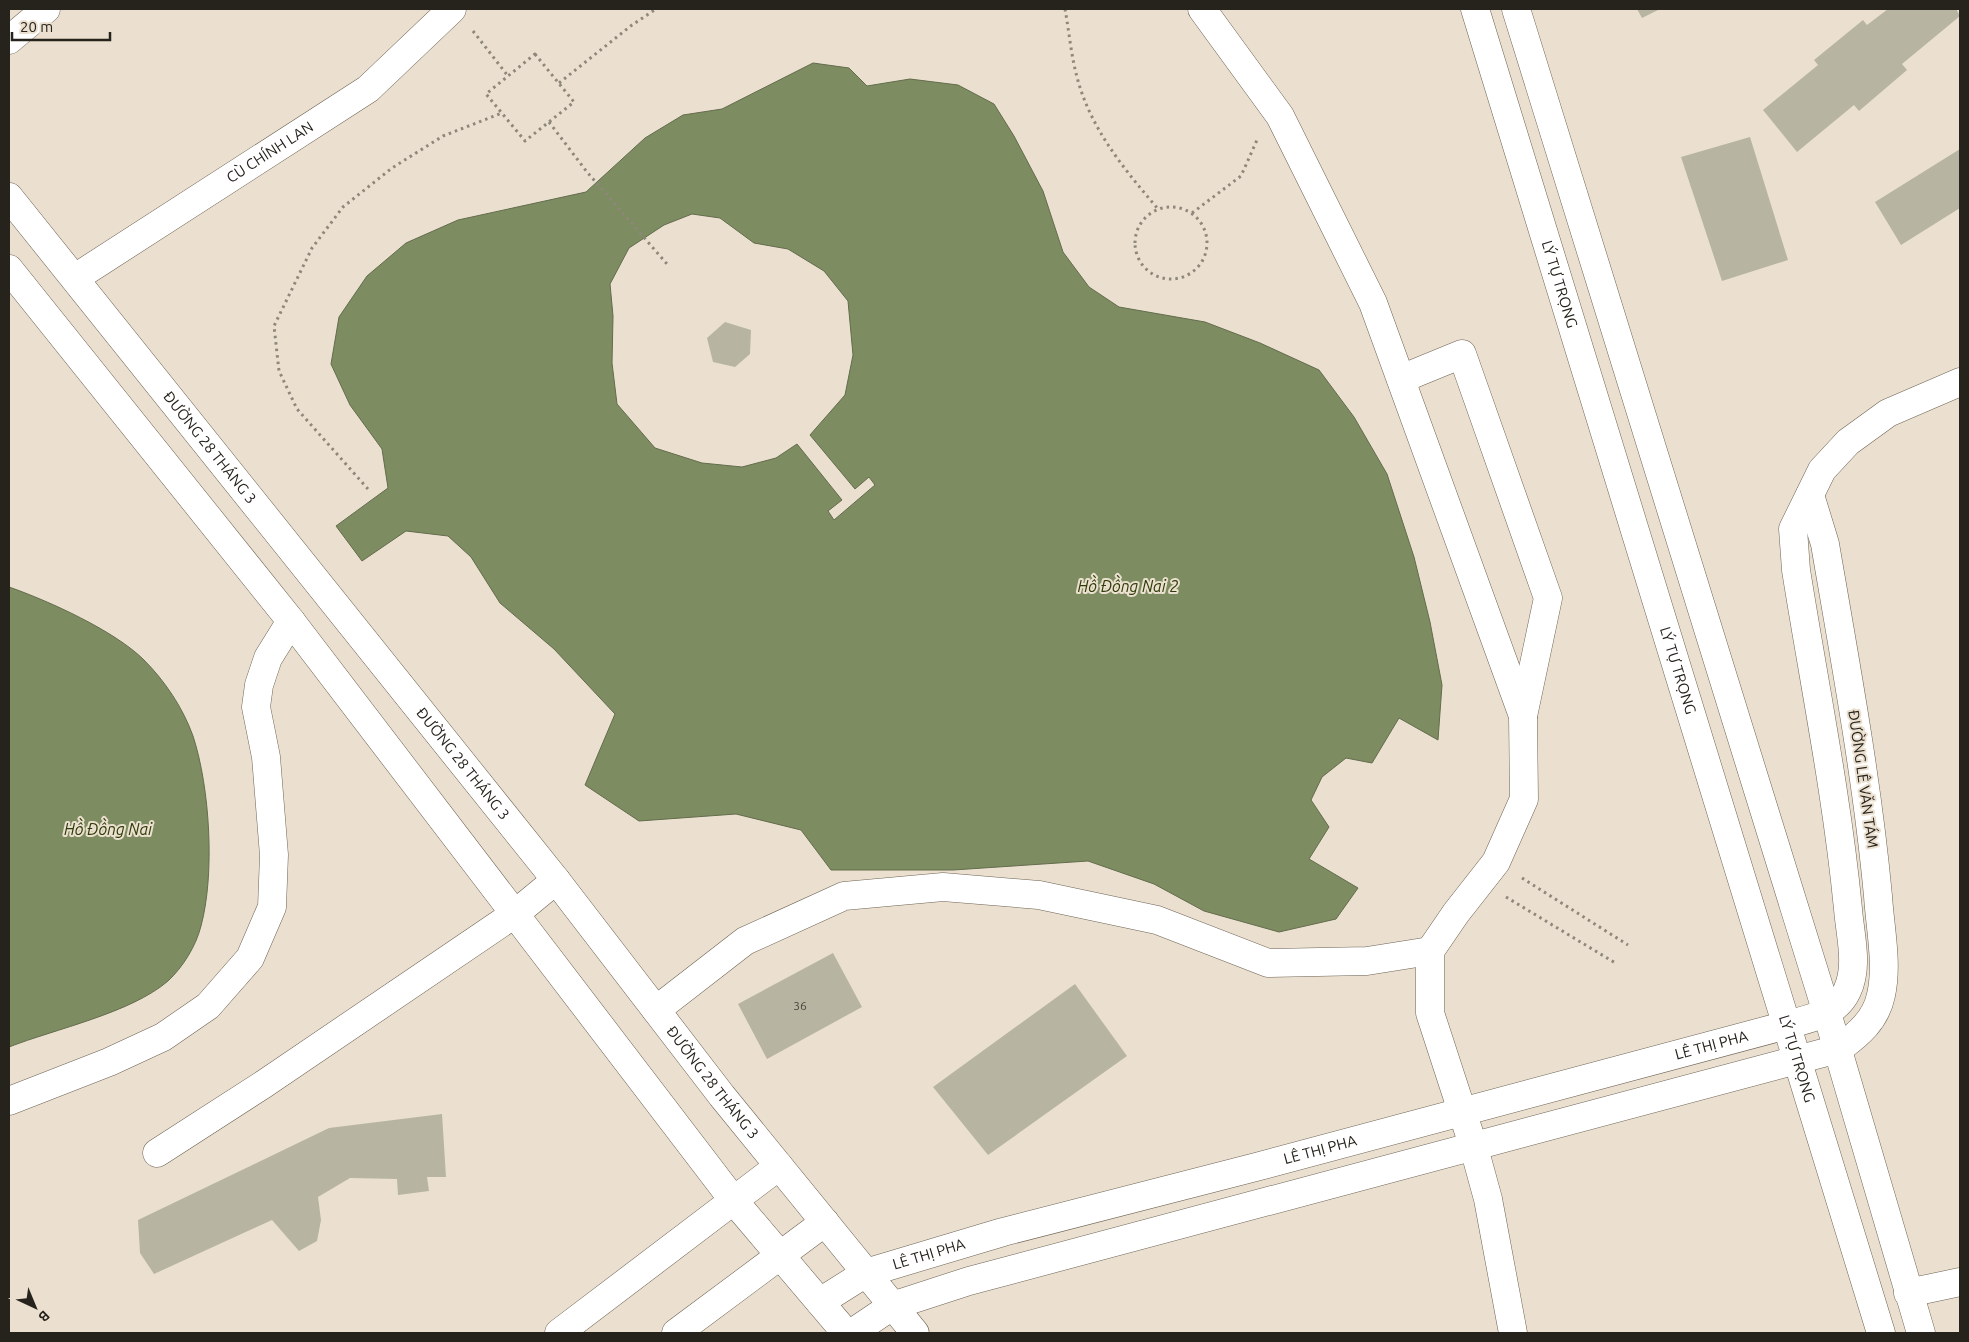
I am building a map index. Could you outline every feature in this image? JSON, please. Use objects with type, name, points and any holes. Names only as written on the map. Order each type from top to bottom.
[{"type":"main road","points":[[9,40],[46,9]]},
{"type":"main road","points":[[1202,9],[1280,116],[1373,303],[1523,716]]},
{"type":"main road","name":"LÝ TỰ TRỌNG","points":[[1475,9],[1881,1333]]},
{"type":"main road","points":[[1516,9],[1838,1049],[1920,1333]]},
{"type":"main road","name":"CÙ CHÍNH LAN","points":[[75,278],[368,89],[460,16]]},
{"type":"main road","name":"ĐƯỜNG 28 THÁNG 3","points":[[9,197],[556,880],[779,1166],[915,1333]]},
{"type":"main road","points":[[9,269],[291,622],[516,913],[734,1201],[846,1333]]},
{"type":"main road","points":[[1401,379],[1462,354],[1548,598],[1523,716],[1524,799],[1488,872],[1456,913],[1430,951],[1430,1013],[1474,1148],[1488,1199],[1513,1333]]},
{"type":"main road","name":"ĐƯỜNG LÊ VĂN TÁM","points":[[1827,1013],[1840,1004],[1848,990],[1853,966],[1844,865],[1793,545],[1793,529],[1822,470],[1848,442],[1888,413],[1960,382]]},
{"type":"main road","name":"ĐƯỜNG LÊ VĂN TÁM","points":[[1810,495],[1825,544],[1853,713],[1874,856],[1884,972],[1881,995],[1873,1017],[1857,1035],[1838,1049]]},
{"type":"main road","points":[[9,1101],[109,1062],[163,1037],[208,1006],[250,958],[272,907],[274,854],[266,757],[256,707],[259,684],[268,658],[291,622]]},
{"type":"main road","points":[[156,1153],[264,1084],[516,913],[556,880]]},
{"type":"main road","points":[[656,1010],[745,941],[844,896],[943,887],[1039,895],[1157,920],[1268,963],[1367,961],[1430,951]]},
{"type":"main road","name":"LÊ THỊ PHA","points":[[820,1302],[866,1273],[1003,1232],[1461,1112],[1827,1013]]},
{"type":"main road","points":[[852,1333],[892,1306],[969,1281],[1474,1148],[1838,1049]]},
{"type":"main road","points":[[559,1333],[779,1166]]},
{"type":"main road","points":[[676,1333],[825,1222]]},
{"type":"main road","points":[[1908,1293],[1960,1282]]},
{"type":"path","points":[[559,83],[632,25],[656,9]]},
{"type":"path","points":[[1066,9],[1077,77],[1097,130],[1126,171],[1158,209]]},
{"type":"path","points":[[460,16],[508,76]]},
{"type":"path","points":[[535,54],[559,83],[574,102],[525,141],[486,94],[535,54]]},
{"type":"path","points":[[368,489],[296,409],[279,371],[274,326],[312,248],[343,207],[392,168],[442,136],[502,113]]},
{"type":"path","points":[[1192,213],[1241,176],[1256,141],[1280,116]]},
{"type":"path","points":[[549,122],[587,172],[667,264]]},
{"type":"path","points":[[1170,206],[1192,213],[1201,222],[1206,233],[1207,245],[1204,258],[1193,272],[1181,278],[1168,280],[1156,277],[1139,262],[1135,250],[1137,228],[1145,218],[1158,209],[1170,206]]},
{"type":"path","points":[[1488,872],[1628,946]]},
{"type":"path","points":[[1488,872],[1616,964]]},
{"type":"water","name":"Hồ Đồng Nai 2","points":[[813,63],[849,68],[867,86],[910,79],[958,85],[994,104],[1014,136],[1043,191],[1063,252],[1089,287],[1119,307],[1205,322],[1260,343],[1319,370],[1354,417],[1387,474],[1414,557],[1430,622],[1442,685],[1438,740],[1399,718],[1372,763],[1346,758],[1322,777],[1311,800],[1329,827],[1309,859],[1358,888],[1336,919],[1279,932],[1204,911],[1154,884],[1088,861],[953,870],[831,870],[801,830],[736,814],[639,821],[585,785],[615,714],[554,649],[500,603],[471,557],[448,536],[406,531],[362,561],[336,526],[388,488],[382,449],[350,405],[331,364],[339,317],[367,276],[406,243],[458,220],[586,192],[645,138],[683,115],[722,109]],"holes":[[[692,214],[720,218],[754,243],[788,249],[824,271],[848,301],[853,355],[845,395],[810,435],[855,489],[869,477],[875,485],[834,520],[828,511],[842,500],[797,444],[776,458],[742,467],[702,463],[655,448],[617,404],[612,363],[613,316],[610,284],[629,248],[664,225]]]},
{"type":"water","name":"Hồ Đồng Nai","points":[[9,587],[43,600],[81,618],[116,638],[144,660],[166,686],[179,705],[189,726],[199,757],[207,805],[209,857],[208,882],[199,934],[188,956],[168,981],[134,1002],[114,1011],[9,1047]]},
{"type":"building","points":[[1637,9],[1660,9],[1642,18]]},
{"type":"building","points":[[1888,9],[1956,9],[1960,16],[1902,64],[1907,70],[1859,111],[1854,105],[1797,152],[1763,110],[1818,65],[1814,60],[1863,20],[1867,25]]},
{"type":"building","points":[[1750,137],[1788,260],[1722,281],[1681,157]]},
{"type":"building","points":[[1960,149],[1960,208],[1901,245],[1875,202]]},
{"type":"building","points":[[725,322],[751,330],[750,354],[735,367],[713,362],[707,338]]},
{"type":"building","points":[[833,953],[862,1007],[767,1059],[738,1004]]},
{"type":"building","points":[[1075,984],[1127,1056],[988,1155],[933,1087]]},
{"type":"building","points":[[442,1114],[446,1177],[427,1177],[429,1191],[398,1195],[397,1179],[350,1178],[318,1197],[321,1220],[317,1241],[299,1251],[272,1220],[154,1274],[140,1253],[138,1220],[329,1128]]}]
